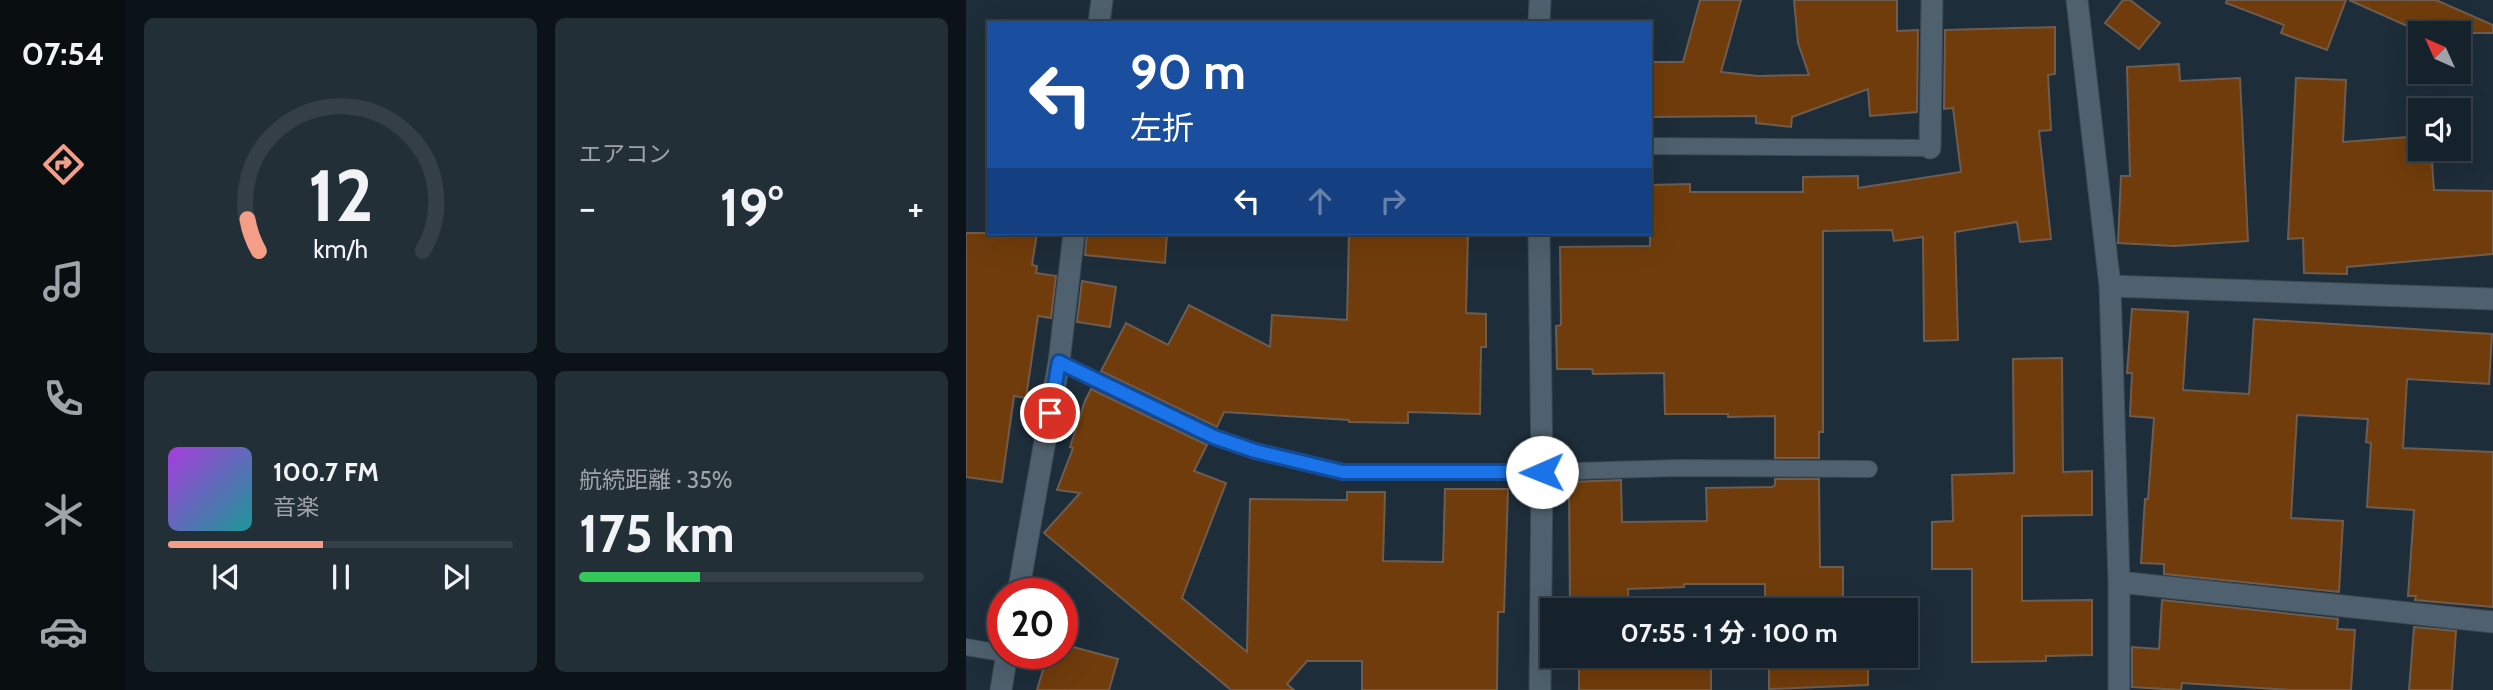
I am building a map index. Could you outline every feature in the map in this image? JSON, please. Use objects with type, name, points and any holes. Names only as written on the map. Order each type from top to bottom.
[{"type":"street","points":[[1099,21],[1102,0]]},
{"type":"street","points":[[1539,21],[1540,0]]},
{"type":"street","points":[[1930,148],[1933,0]]},
{"type":"street","points":[[2077,0],[2110,286],[2119,582],[2119,690]]},
{"type":"street","points":[[1021,578],[1059,362],[1074,235]]},
{"type":"street","points":[[1539,235],[1542,472],[1540,690]]},
{"type":"street","points":[[2110,286],[2493,299]]},
{"type":"street","points":[[2119,582],[2493,622]]},
{"type":"street","points":[[1001,690],[1004,669]]},
{"type":"lane","points":[[1652,146],[1930,148]]},
{"type":"lane","points":[[1059,362],[1214,437],[1255,451],[1343,472],[1869,469]]},
{"type":"lane","points":[[966,648],[987,651]]},
{"type":"building","points":[[1700,0],[1741,0],[1721,72],[1758,76],[1809,75],[1798,43],[1794,0],[1897,0],[1897,31],[1918,30],[1917,112],[1870,116],[1868,89],[1792,117],[1791,127],[1756,123],[1756,116],[1652,117],[1652,62],[1683,62]]},
{"type":"building","points":[[2123,0],[2130,0],[2160,23],[2139,49],[2105,23]]},
{"type":"building","points":[[2227,0],[2346,0],[2327,50],[2281,33],[2284,25],[2226,3]]},
{"type":"building","points":[[2349,0],[2436,0],[2493,25],[2493,33],[2471,33],[2471,21],[2408,21],[2408,26]]},
{"type":"building","points":[[2055,27],[2055,74],[2048,75],[2051,130],[2039,131],[2051,239],[2020,242],[2017,222],[1955,232],[1958,340],[1924,341],[1923,237],[1894,241],[1892,230],[1823,231],[1823,432],[1819,432],[1819,458],[1775,458],[1775,416],[1665,414],[1664,373],[1593,374],[1592,369],[1557,369],[1556,326],[1561,325],[1560,247],[1650,246],[1652,185],[1690,184],[1690,192],[1803,192],[1803,177],[1858,176],[1858,188],[1961,172],[1953,108],[1944,109],[1945,30]]},
{"type":"building","points":[[2179,64],[2180,81],[2240,78],[2248,241],[2174,246],[2118,243],[2121,176],[2130,176],[2127,67]]},
{"type":"building","points":[[2296,78],[2346,80],[2343,142],[2408,137],[2408,161],[2432,161],[2434,190],[2493,191],[2493,254],[2347,267],[2347,274],[2304,273],[2303,238],[2288,239]]},
{"type":"building","points":[[966,233],[1037,235],[1032,265],[1037,266],[1036,273],[1056,276],[1051,318],[1038,316],[1026,398],[1014,396],[1002,482],[966,477]]},
{"type":"building","points":[[1087,235],[1167,235],[1165,263],[1085,255]]},
{"type":"building","points":[[1349,235],[1468,235],[1466,313],[1486,314],[1486,347],[1481,347],[1480,414],[1408,412],[1408,423],[1349,422],[1224,412],[1217,427],[1101,371],[1126,323],[1168,345],[1189,305],[1270,347],[1272,315],[1347,320]]},
{"type":"building","points":[[1082,281],[1116,287],[1110,327],[1077,322]]},
{"type":"building","points":[[2132,309],[2188,312],[2183,390],[2249,394],[2254,319],[2492,334],[2489,384],[2407,379],[2403,448],[2493,452],[2493,607],[2415,600],[2416,596],[2408,596],[2414,510],[2367,507],[2371,443],[2366,442],[2368,419],[2297,415],[2291,518],[2343,521],[2339,592],[2164,574],[2164,564],[2141,563],[2154,418],[2130,416],[2132,373],[2127,373]]},
{"type":"building","points":[[2062,358],[2063,472],[2092,471],[2092,515],[2022,516],[2022,601],[2092,600],[2092,655],[2046,656],[2046,661],[1972,662],[1972,569],[1932,569],[1932,522],[1953,521],[1952,475],[2014,473],[2013,359]]},
{"type":"building","points":[[1091,389],[1207,445],[1194,471],[1226,483],[1182,598],[1247,652],[1250,499],[1347,500],[1347,492],[1385,492],[1383,561],[1443,562],[1445,489],[1508,489],[1504,612],[1498,612],[1497,690],[1362,690],[1362,661],[1307,661],[1287,684],[1294,690],[1231,690],[1044,533],[1080,493],[1057,490]]},
{"type":"building","points":[[1775,479],[1819,479],[1820,567],[1843,567],[1843,598],[1765,598],[1765,584],[1684,584],[1684,587],[1628,589],[1628,598],[1570,598],[1569,482],[1621,480],[1622,522],[1707,521],[1706,488],[1775,485]]},
{"type":"building","points":[[2162,600],[2338,619],[2337,629],[2355,630],[2351,690],[2290,690],[2182,683],[2181,690],[2132,687],[2132,647],[2159,649]]},
{"type":"building","points":[[2414,627],[2456,631],[2452,690],[2409,690]]},
{"type":"building","points":[[1078,648],[1118,659],[1109,690],[1037,690],[1043,669],[1078,669]]},
{"type":"building","points":[[1579,668],[1711,668],[1711,690],[1579,690]]},
{"type":"building","points":[[1769,668],[1868,668],[1868,685],[1769,689]]},
{"type":"route","points":[[1050,413],[1059,362],[1214,437],[1255,451],[1343,472],[1542,472]]}]
